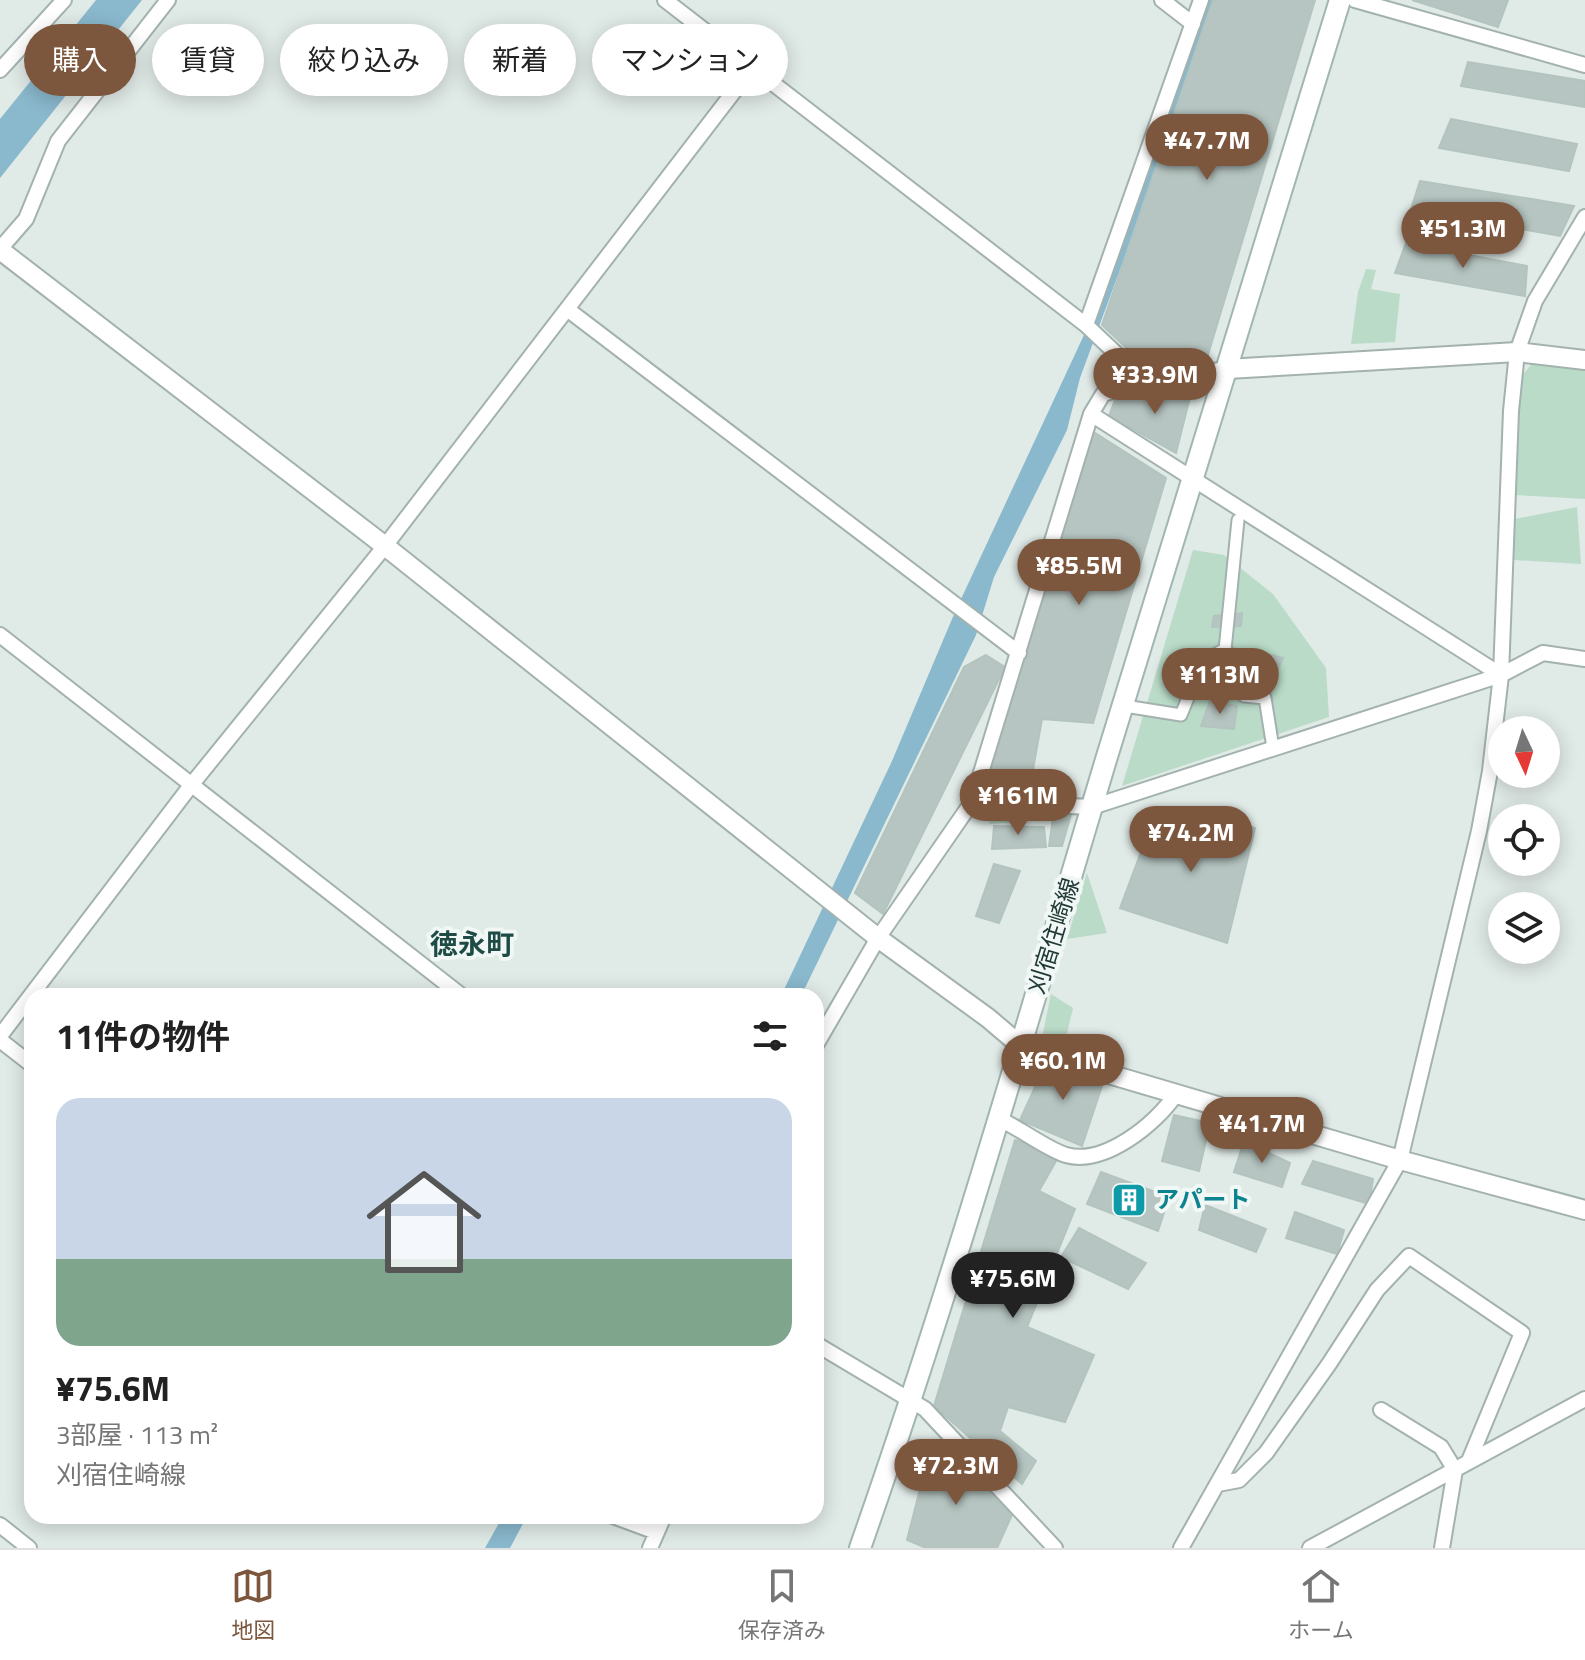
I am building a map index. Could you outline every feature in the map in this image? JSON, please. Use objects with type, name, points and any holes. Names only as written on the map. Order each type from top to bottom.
[{"type":"main road","name":"刈宿住崎線","points":[[860,1548],[911,1402],[999,1119],[1191,477],[1340,0]]},
{"type":"street","points":[[0,70],[64,0]]},
{"type":"street","points":[[168,0],[58,141],[26,219],[0,249],[385,546],[878,938],[988,1018],[1021,1046],[1400,1160],[1585,1210]]},
{"type":"street","points":[[665,0],[696,24]]},
{"type":"street","points":[[1162,0],[1193,24]]},
{"type":"street","points":[[1086,325],[1201,0]]},
{"type":"street","points":[[1355,0],[1585,65]]},
{"type":"street","points":[[38,988],[192,784],[385,546],[731,96]]},
{"type":"street","points":[[788,96],[1086,325],[1145,381]]},
{"type":"street","points":[[1181,1548],[1400,1160],[1479,831],[1490,771],[1501,675],[1511,411],[1517,352],[1535,301],[1585,217]]},
{"type":"street","points":[[567,309],[1019,653]]},
{"type":"street","points":[[824,1031],[878,938],[972,802],[1091,414],[1103,394],[1145,381],[1227,369],[1517,352],[1585,360]]},
{"type":"street","points":[[1091,414],[1501,675]]},
{"type":"street","points":[[1225,649],[1238,520]]},
{"type":"street","points":[[0,635],[452,988]]},
{"type":"street","points":[[1225,649],[1249,669],[1244,696],[1265,698],[1273,748]]},
{"type":"street","points":[[1131,707],[1181,715],[1203,661],[1225,649]]},
{"type":"street","points":[[972,802],[1092,807],[1501,675],[1543,653],[1585,659]]},
{"type":"street","points":[[24,1006],[0,1038],[24,1058]]},
{"type":"street","points":[[999,1119],[1066,1156],[1082,1155],[1109,1151],[1121,1145],[1165,1110],[1176,1094]]},
{"type":"street","points":[[1218,1484],[1236,1482],[1266,1453],[1377,1290],[1409,1256],[1522,1333],[1469,1461]]},
{"type":"street","points":[[824,1349],[925,1409],[1055,1548]]},
{"type":"street","points":[[1310,1548],[1585,1399]]},
{"type":"street","points":[[1381,1410],[1441,1447],[1455,1470],[1442,1548]]},
{"type":"street","points":[[634,1524],[656,1532]]},
{"type":"street","points":[[650,1548],[660,1524]]},
{"type":"street","points":[[0,1525],[29,1548]]},
{"type":"green space","points":[[1366,269],[1376,270],[1371,289],[1400,294],[1395,342],[1351,344],[1358,292]]},
{"type":"green space","points":[[1534,361],[1585,370],[1585,499],[1516,495],[1521,377]]},
{"type":"green space","points":[[1577,507],[1581,564],[1514,560],[1515,519]]},
{"type":"green space","points":[[1193,550],[1224,555],[1273,594],[1326,668],[1329,717],[1122,786]]},
{"type":"green space","points":[[993,808],[1024,808],[1022,822],[989,824]]},
{"type":"green space","points":[[1087,873],[1107,933],[1067,939]]},
{"type":"green space","points":[[1051,994],[1073,1008],[1064,1046],[1042,1038]]},
{"type":"water","points":[[96,0],[142,0],[123,24],[77,24]]},
{"type":"water","points":[[1203,0],[1213,0],[1135,229],[1080,378],[1067,430],[994,577],[976,635],[805,988],[785,988],[892,761],[955,612],[1084,335]]},
{"type":"water","points":[[24,89],[24,96],[65,96],[0,178],[0,119]]},
{"type":"water","points":[[498,1524],[523,1524],[510,1548],[485,1548]]},
{"type":"building","points":[[1213,0],[1315,0],[1207,358],[1151,371],[1102,325]]},
{"type":"building","points":[[1412,0],[1508,0],[1498,27]]},
{"type":"building","points":[[1468,62],[1585,81],[1585,107],[1461,86]]},
{"type":"building","points":[[1451,119],[1577,144],[1569,171],[1439,148]]},
{"type":"building","points":[[1420,181],[1574,206],[1560,236],[1411,209]]},
{"type":"building","points":[[1406,243],[1527,266],[1525,296],[1395,273]]},
{"type":"building","points":[[1192,389],[1176,453],[1109,416],[1115,400]]},
{"type":"building","points":[[1092,431],[1166,478],[1093,723],[1042,719],[1029,792],[982,794]]},
{"type":"building","points":[[1242,613],[1241,626],[1212,627],[1214,616]]},
{"type":"building","points":[[1260,652],[1283,658],[1268,691],[1248,689]]},
{"type":"building","points":[[986,655],[1005,667],[883,914],[855,893],[964,667]]},
{"type":"building","points":[[1242,675],[1234,697],[1210,695],[1216,676]]},
{"type":"building","points":[[1210,701],[1237,706],[1234,729],[1201,726]]},
{"type":"building","points":[[1054,811],[1072,811],[1062,846],[1049,846]]},
{"type":"building","points":[[1213,811],[1255,828],[1227,943],[1120,908],[1156,812],[1205,828]]},
{"type":"building","points":[[994,826],[1044,827],[1046,847],[992,849]]},
{"type":"building","points":[[994,864],[1020,871],[999,923],[976,916]]},
{"type":"building","points":[[1082,1038],[1115,1051],[1111,1061],[1078,1051]]},
{"type":"building","points":[[1047,1061],[1104,1080],[1082,1146],[1020,1120]]},
{"type":"building","name":"アパート","points":[[1174,1115],[1210,1123],[1199,1171],[1162,1161]]},
{"type":"building","points":[[1015,1140],[1060,1154],[1039,1191],[1075,1209],[1027,1327],[1094,1355],[1065,1422],[1008,1407],[1000,1431],[1036,1461],[1022,1484],[934,1406]]},
{"type":"building","name":"アパート","points":[[1244,1141],[1290,1163],[1282,1187],[1234,1172]]},
{"type":"building","name":"アパート","points":[[1313,1161],[1373,1179],[1369,1204],[1302,1184]]},
{"type":"building","name":"アパート","points":[[1101,1172],[1169,1197],[1158,1231],[1087,1204]]},
{"type":"building","name":"アパート","points":[[1205,1205],[1266,1229],[1256,1252],[1199,1230]]},
{"type":"building","name":"アパート","points":[[1295,1212],[1344,1230],[1337,1254],[1286,1238]]},
{"type":"building","name":"アパート","points":[[1079,1228],[1146,1263],[1128,1289],[1061,1257]]},
{"type":"building","points":[[932,1442],[956,1454],[1012,1515],[997,1548],[926,1548],[907,1540]]},
{"type":"place","name":"アパート","points":[[1129,1200]]},
{"type":"district","name":"徳永町","points":[[472,944]]}]
